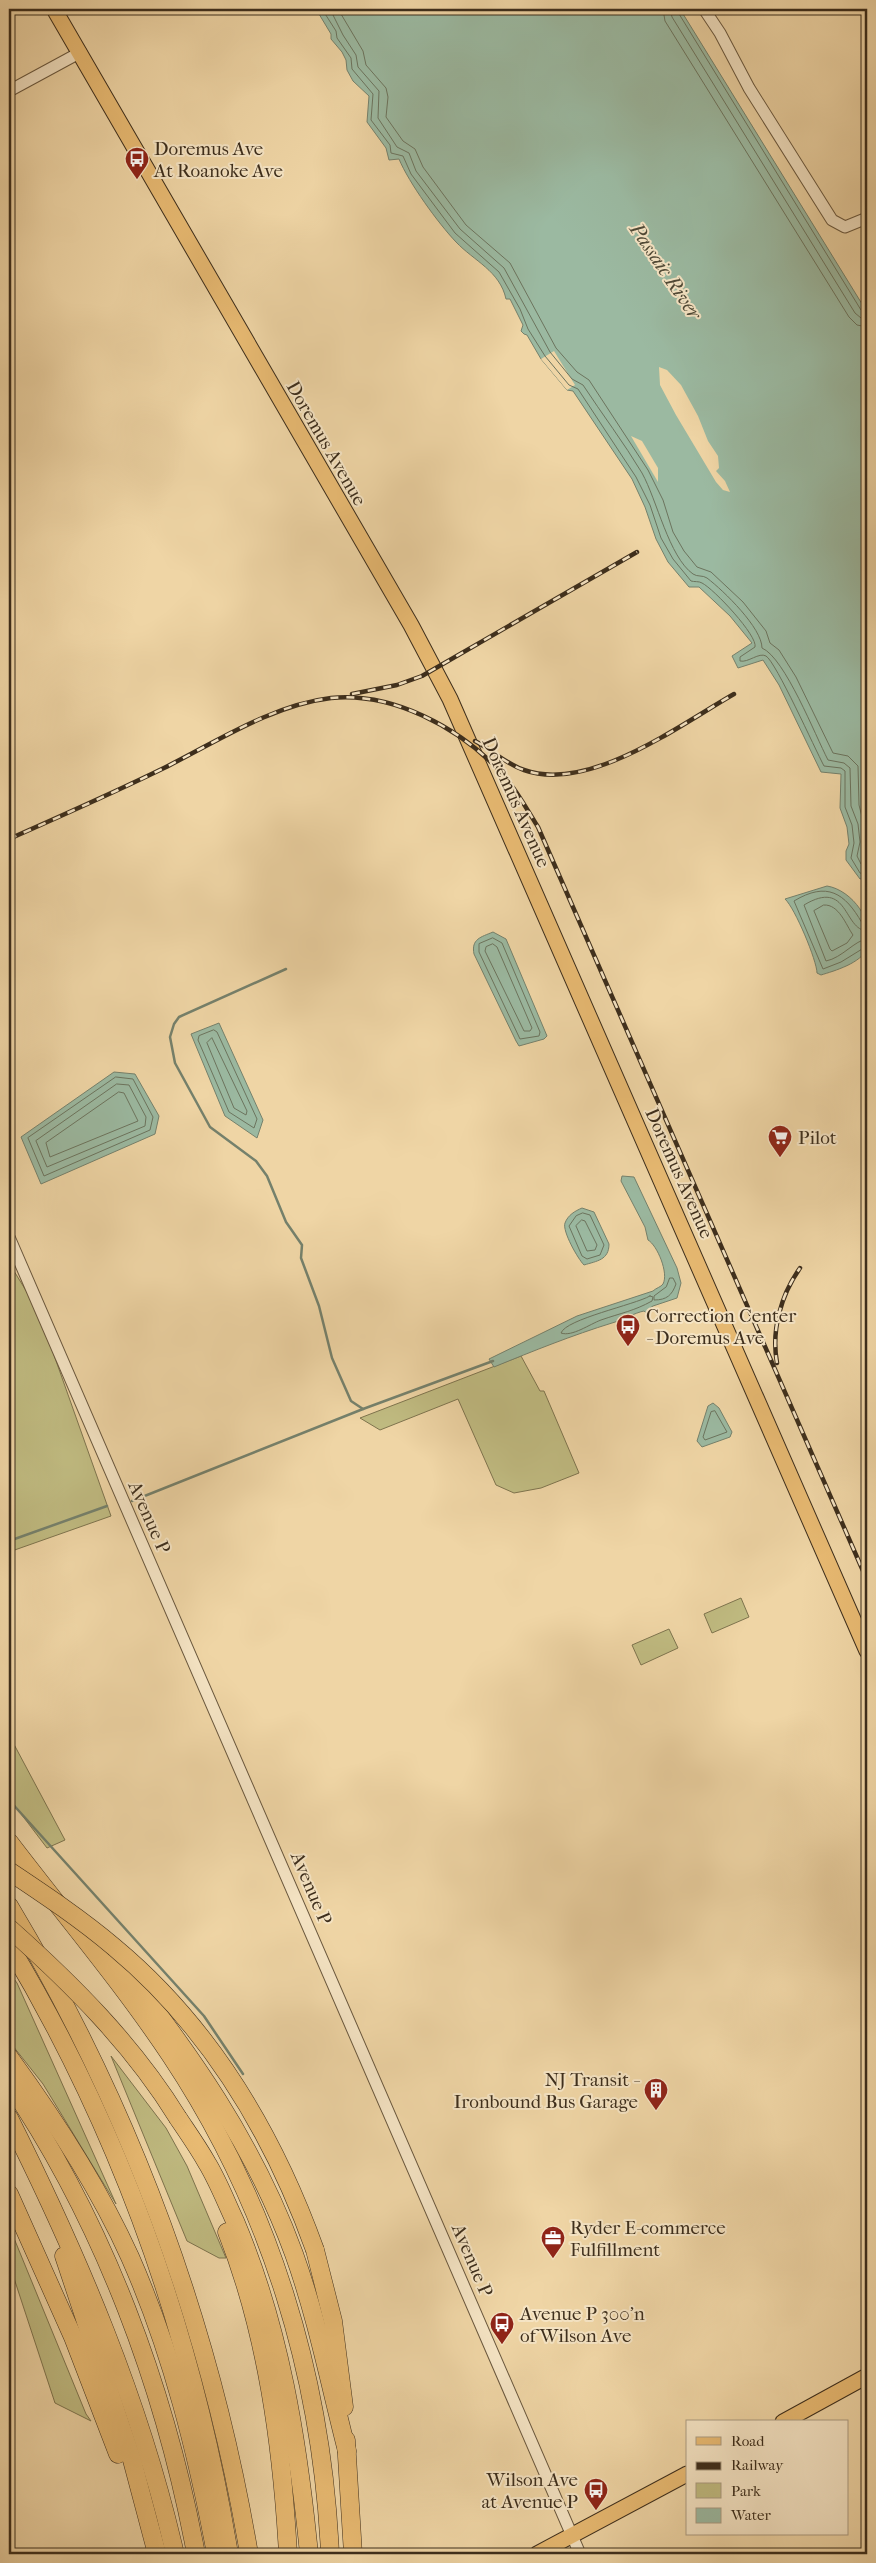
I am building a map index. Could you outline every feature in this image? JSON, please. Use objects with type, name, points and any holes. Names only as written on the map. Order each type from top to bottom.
[{"type":"highway","points":[[9,1830],[27,1849],[171,2030],[197,2067],[243,2143],[275,2208],[301,2275],[316,2324],[347,2452]]},
{"type":"highway","points":[[9,1842],[121,1986],[171,2056],[222,2142],[253,2206],[278,2272],[305,2366],[321,2449],[330,2554]]},
{"type":"highway","points":[[9,1871],[84,1923],[115,1948],[162,1991],[203,2039],[240,2090],[271,2144],[296,2199],[315,2250],[328,2297],[341,2374],[353,2554]]},
{"type":"highway","points":[[9,1906],[52,1980],[99,2071],[137,2157],[163,2224],[191,2305],[218,2399],[233,2465],[249,2554]]},
{"type":"highway","points":[[9,1928],[52,1966],[97,2012],[142,2065],[208,2164],[240,2233],[262,2293],[288,2396],[300,2473],[309,2554]]},
{"type":"highway","points":[[9,1945],[81,2078],[115,2153],[148,2238],[173,2311],[196,2390],[215,2473],[229,2554]]},
{"type":"highway","points":[[9,2057],[81,2164],[111,2219],[138,2277],[162,2342],[181,2402],[199,2469],[216,2554]]},
{"type":"highway","points":[[9,2083],[74,2194],[126,2309],[166,2427],[196,2554]]},
{"type":"highway","points":[[9,2118],[69,2268],[132,2460],[157,2554]]},
{"type":"highway","points":[[178,2118],[229,2238],[255,2322],[273,2416],[288,2554]]},
{"type":"highway","points":[[9,2127],[74,2252],[118,2362],[151,2462],[175,2554]]},
{"type":"highway","points":[[9,2194],[46,2274],[92,2382],[125,2474],[148,2554]]},
{"type":"main road","name":"Doremus Avenue","points":[[54,9],[81,52],[150,178],[411,625],[450,699],[867,1650]]},
{"type":"main road","points":[[787,2420],[867,2376]]},
{"type":"main road","points":[[538,2554],[686,2475]]},
{"type":"street","points":[[704,9],[720,33],[749,88],[832,220],[845,227],[867,218]]},
{"type":"street","points":[[9,91],[81,52]]},
{"type":"street","name":"Avenue P","points":[[9,1237],[580,2554]]},
{"type":"green space","points":[[9,1263],[38,1310],[111,1516],[9,1552]]},
{"type":"green space","points":[[521,1356],[540,1391],[544,1391],[579,1473],[541,1488],[514,1493],[496,1485],[458,1399],[380,1430],[360,1418]]},
{"type":"green space","points":[[741,1598],[749,1617],[712,1633],[704,1614]]},
{"type":"green space","points":[[669,1629],[678,1648],[641,1665],[632,1645]]},
{"type":"green space","points":[[9,1735],[65,1840],[47,1848],[9,1798]]},
{"type":"green space","points":[[9,1972],[17,1983],[116,2204],[43,2084],[9,2041]]},
{"type":"green space","points":[[111,2056],[166,2128],[187,2166],[226,2258],[219,2258],[187,2241]]},
{"type":"green space","points":[[9,2226],[86,2414],[91,2421],[55,2403],[9,2263]]},
{"type":"water","name":"Passaic River","points":[[316,9],[680,9],[867,312],[867,881],[863,878],[860,879],[846,860],[846,851],[849,844],[847,827],[840,808],[841,774],[821,772],[779,685],[763,660],[738,668],[732,656],[752,643],[730,616],[699,587],[689,587],[668,562],[656,539],[645,507],[632,479],[573,391],[567,390],[541,359],[527,335],[521,331],[523,325],[510,299],[506,299],[498,281],[486,267],[456,242],[441,224],[424,202],[399,159],[389,160],[386,148],[367,122],[369,96],[353,81],[347,70],[346,60],[342,52],[331,39],[331,34]]},
{"type":"water","points":[[827,886],[845,894],[860,909],[865,918],[869,938],[867,948],[860,958],[847,966],[821,975],[817,973],[800,923],[785,899]]},
{"type":"water","points":[[493,932],[506,939],[547,1036],[544,1039],[519,1046],[474,954],[474,945],[478,939]]},
{"type":"water","points":[[219,1023],[263,1120],[257,1138],[225,1116],[191,1034]]},
{"type":"water","points":[[114,1072],[135,1074],[159,1116],[155,1134],[41,1184],[21,1137]]},
{"type":"water","points":[[622,1176],[634,1177],[677,1268],[681,1283],[677,1298],[653,1306],[650,1308],[649,1315],[644,1311],[640,1312],[494,1367],[489,1359],[577,1316],[653,1291],[663,1284],[664,1273],[661,1260],[655,1247],[648,1240],[645,1227],[621,1181]]},
{"type":"water","points":[[582,1208],[594,1212],[609,1244],[605,1257],[584,1265],[571,1245],[565,1227],[566,1220],[574,1212]]},
{"type":"water","points":[[713,1403],[719,1408],[732,1432],[730,1437],[702,1447],[697,1441],[708,1406]]},
{"type":"pier","points":[[554,351],[575,385],[567,390],[541,359]]},
{"type":"pier","points":[[659,367],[667,370],[681,385],[698,416],[708,441],[718,456],[719,468],[716,471],[725,481],[730,492],[723,490],[716,482],[676,415],[660,385]]},
{"type":"pier","points":[[631,436],[642,441],[658,468],[658,482]]},
{"type":"waterway","points":[[286,969],[179,1017],[174,1024],[170,1037],[175,1063],[210,1127],[256,1161],[267,1176],[286,1222],[302,1245],[301,1258],[319,1306],[332,1358],[351,1401],[363,1409],[493,1361]]},
{"type":"waterway","points":[[132,1501],[363,1409]]},
{"type":"waterway","points":[[9,1541],[107,1506]]},
{"type":"waterway","points":[[9,1800],[204,2016],[243,2074]]},
{"type":"railway","points":[[352,694],[397,685],[422,676],[637,552]]},
{"type":"railway","points":[[475,741],[524,770],[549,775],[576,772],[632,753],[734,694]]},
{"type":"railway","points":[[9,839],[164,768],[266,716],[287,708],[331,698],[378,701],[401,707],[444,727],[465,740],[483,755],[511,784],[538,827],[867,1580]]},
{"type":"railway","points":[[777,1363],[775,1338],[779,1313],[793,1278],[800,1268]]},
{"type":"place","name":"Doremus Ave At Roanoke Ave","points":[[137,180]]},
{"type":"place","name":"Pilot","points":[[780,1158]]},
{"type":"place","name":"Correction Center - Doremus Ave","points":[[628,1347]]},
{"type":"place","name":"NJ Transit - Ironbound Bus Garage","points":[[656,2111]]},
{"type":"place","name":"Ryder E-commerce Fulfillment","points":[[553,2259]]},
{"type":"place","name":"Avenue P 300'n of Wilson Ave","points":[[502,2345]]},
{"type":"place","name":"Wilson Ave at Avenue P","points":[[596,2511]]}]
